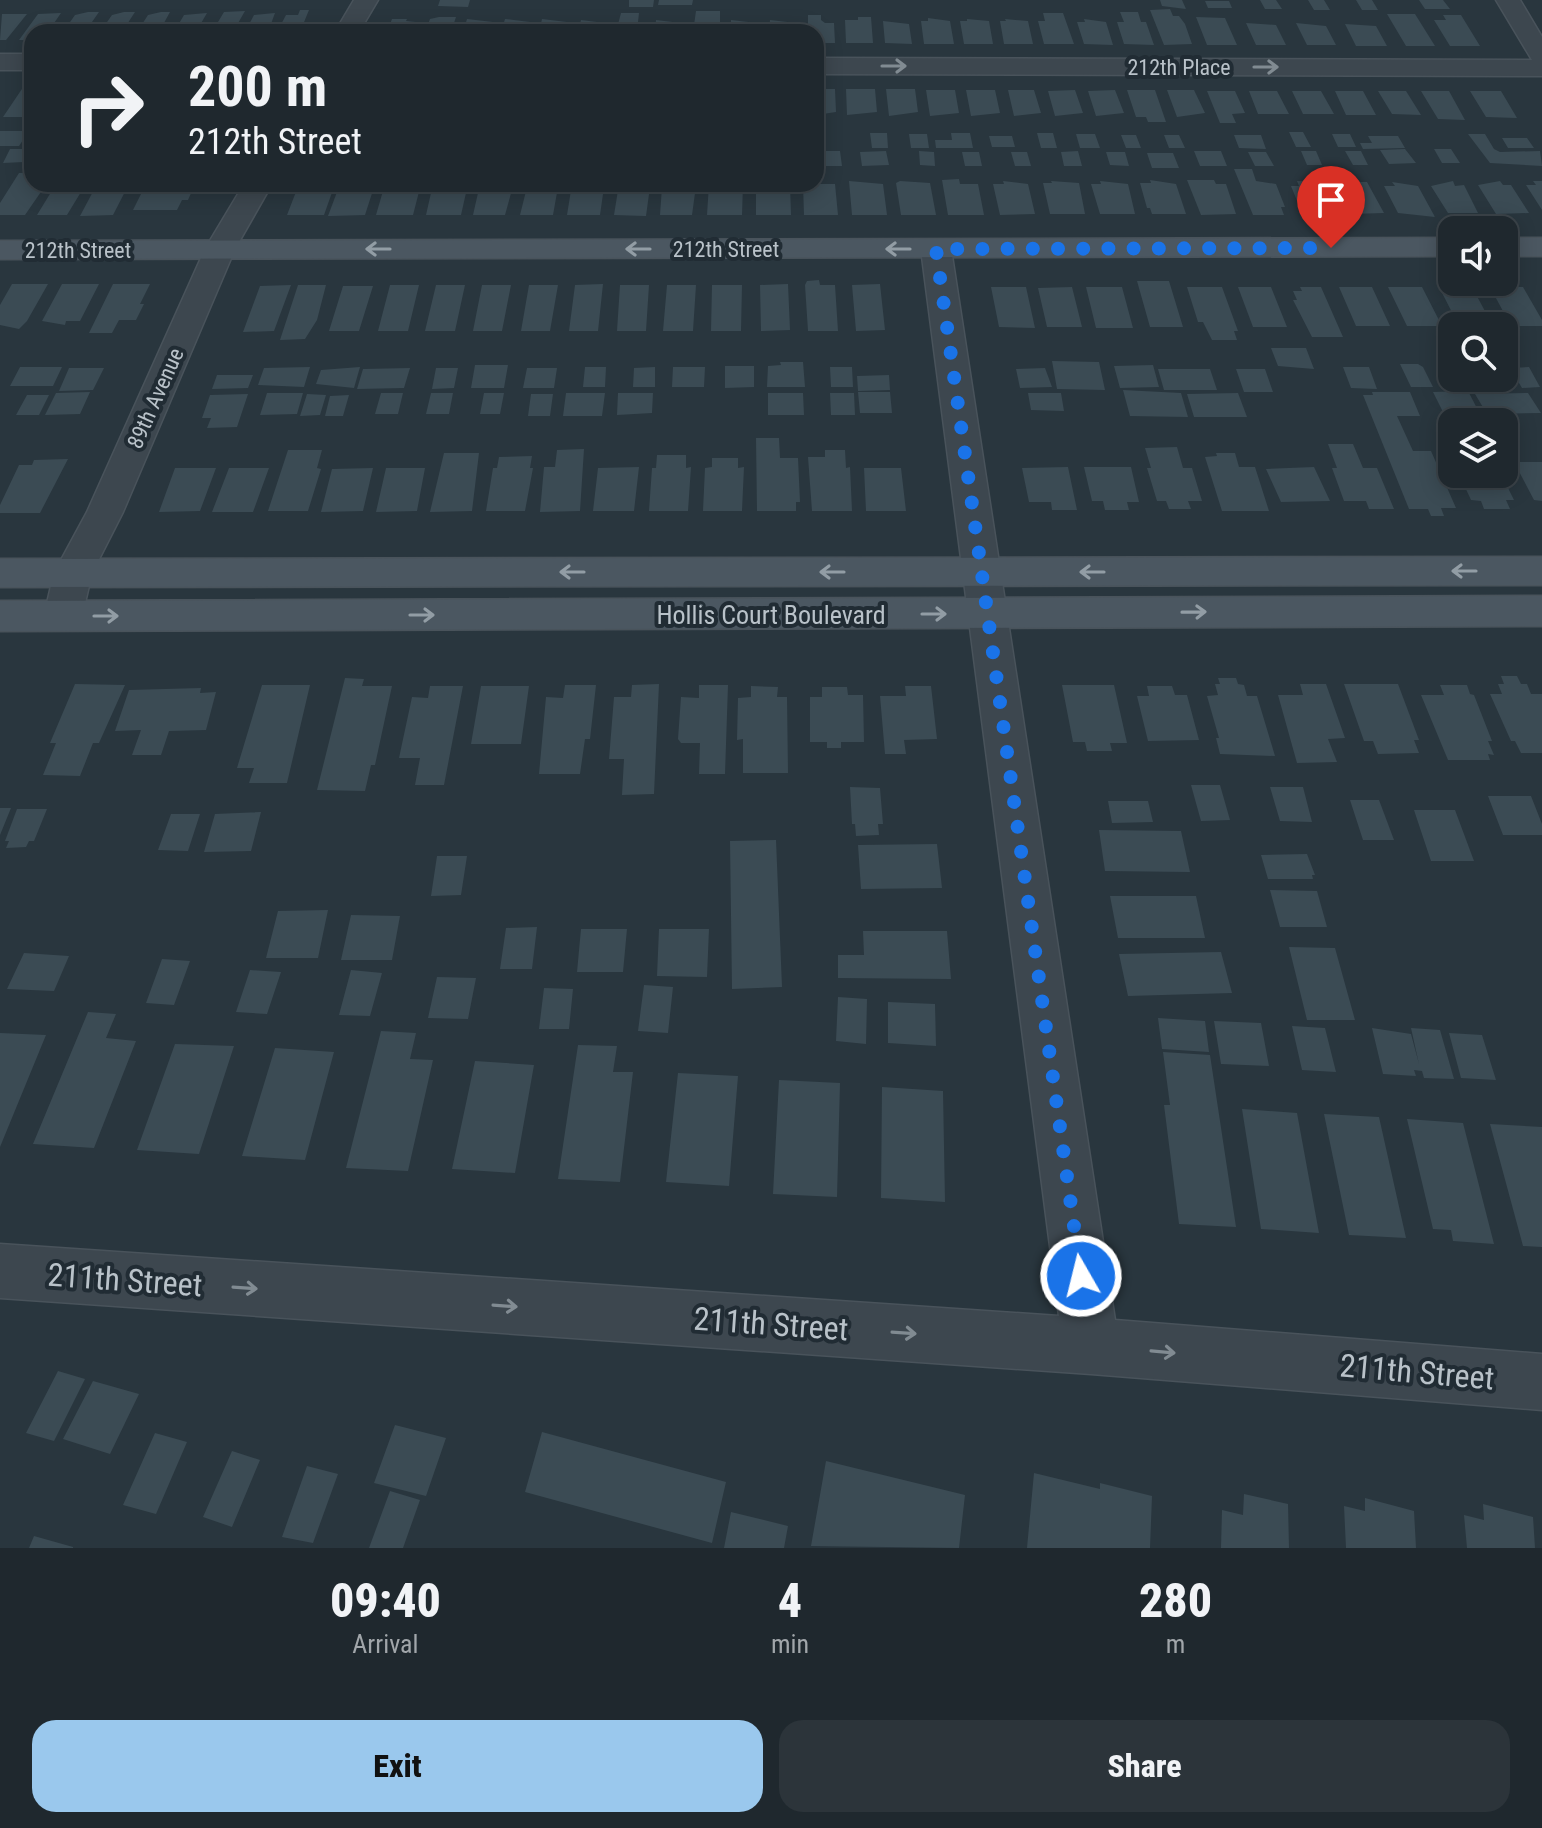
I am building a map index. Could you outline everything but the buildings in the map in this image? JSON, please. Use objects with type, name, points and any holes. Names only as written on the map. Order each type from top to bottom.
[{"type":"main road","name":"212th Street","points":[[0,250],[1438,247]]},
{"type":"main road","points":[[1518,247],[1542,247]]},
{"type":"main road","points":[[1291,571],[1312,611]]},
{"type":"main road","name":"Hollis Court Boulevard","points":[[0,573],[1542,571]]},
{"type":"main road","points":[[378,615],[382,572]]},
{"type":"main road","points":[[639,572],[641,616]]},
{"type":"main road","name":"Hollis Court Boulevard","points":[[0,616],[1542,611]]},
{"type":"street","points":[[352,24],[366,0]]},
{"type":"street","points":[[1508,0],[1542,57]]},
{"type":"street","points":[[0,62],[24,62]]},
{"type":"street","name":"212th Place","points":[[824,66],[1542,68]]},
{"type":"street","name":"89th Avenue","points":[[63,616],[73,573],[105,512],[220,249],[253,192]]},
{"type":"street","points":[[936,249],[1091,1346]]},
{"type":"street","name":"211th Street","points":[[0,1271],[1091,1346],[1542,1382]]},
{"type":"route","points":[[1081,1276],[936,249],[1331,248]]}]
